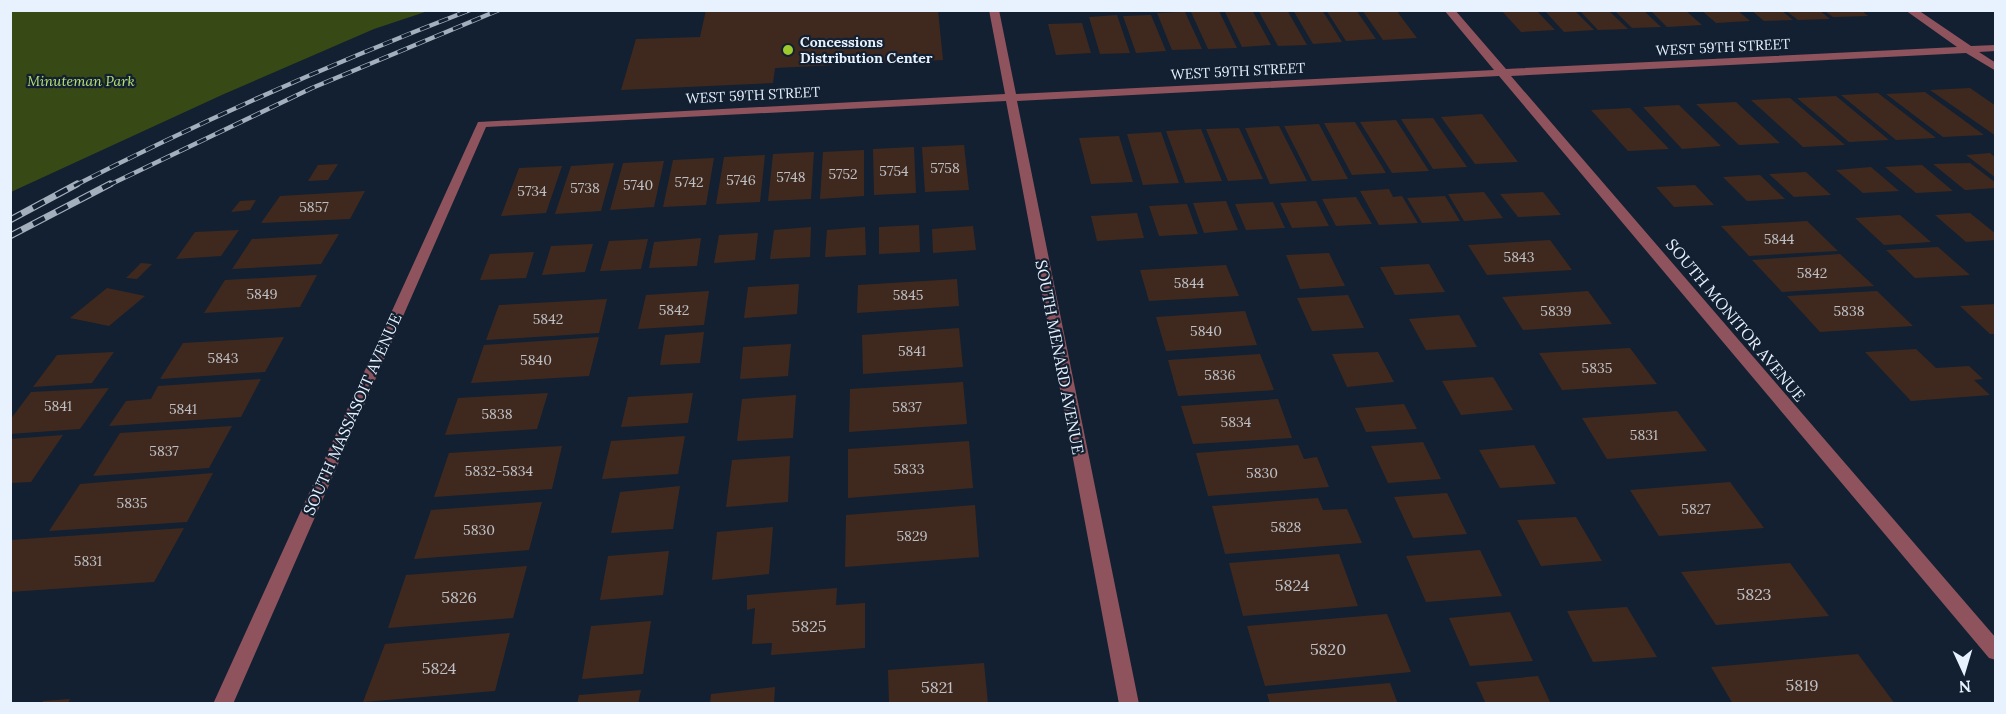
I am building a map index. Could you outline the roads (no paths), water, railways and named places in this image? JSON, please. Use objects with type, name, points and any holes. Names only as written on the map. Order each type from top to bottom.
[{"type":"street","name":"SOUTH MENARD AVENUE","points":[[994,10],[1009,97],[1129,704]]},
{"type":"street","name":"SOUTH MONITOR AVENUE","points":[[1449,10],[1995,652]]},
{"type":"street","points":[[1910,10],[1995,68]]},
{"type":"street","name":"WEST 59TH STREET","points":[[482,124],[1995,48]]},
{"type":"street","name":"SOUTH MASSASOIT AVENUE","points":[[223,704],[482,124]]},
{"type":"railway","points":[[74,186],[270,93],[470,10]]},
{"type":"railway","points":[[107,186],[312,88],[499,10]]},
{"type":"railway","points":[[10,220],[77,184]]},
{"type":"railway","points":[[10,236],[110,184]]},
{"type":"place","name":"Concessions Distribution Center","points":[[788,50]]},
{"type":"park label","name":"Minuteman Park","points":[[81,81]]}]
